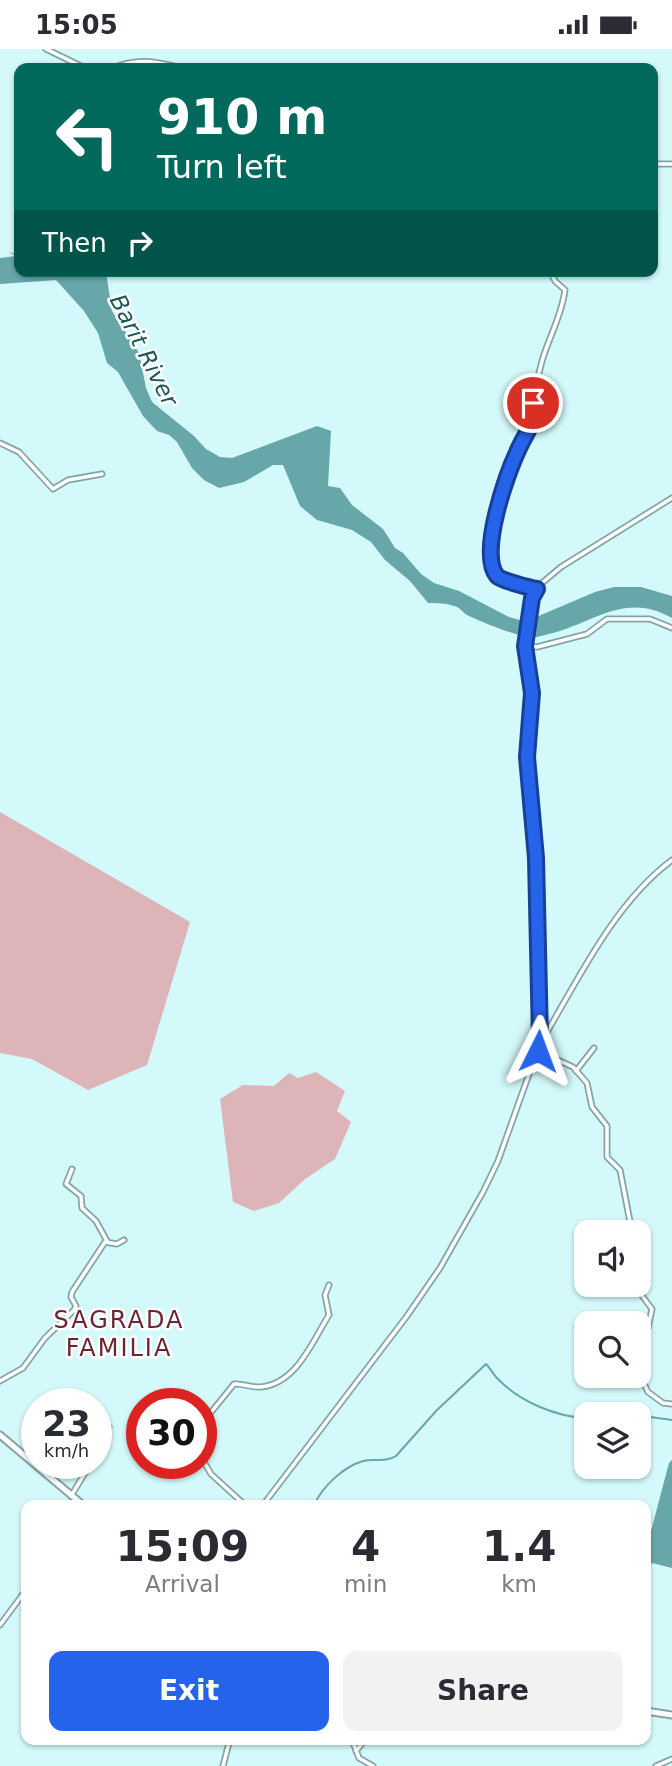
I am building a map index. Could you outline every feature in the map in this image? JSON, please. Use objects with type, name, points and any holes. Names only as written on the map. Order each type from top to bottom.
[{"type":"main road","points":[[0,1435],[76,1500]]},
{"type":"main road","points":[[651,1712],[672,1715]]},
{"type":"street","points":[[46,49],[75,63]]},
{"type":"street","points":[[129,63],[159,63]]},
{"type":"street","points":[[537,589],[501,580],[495,575],[490,561],[490,543],[504,487],[517,451],[533,419],[533,403],[542,359],[562,309],[565,290],[553,277]]},
{"type":"street","points":[[0,443],[19,451],[53,489],[68,481],[102,474]]},
{"type":"street","points":[[538,1048],[536,858],[527,757],[532,693],[525,646],[532,598],[537,589],[561,567],[672,498]]},
{"type":"street","points":[[525,646],[537,647],[587,633],[612,618],[650,619],[672,628]]},
{"type":"street","points":[[267,1500],[407,1317],[440,1268],[498,1161],[538,1048],[621,913],[641,887],[672,860]]},
{"type":"street","points":[[538,1048],[576,1071],[589,1087],[592,1107],[606,1124],[606,1154],[620,1170],[630,1220]]},
{"type":"street","points":[[576,1071],[594,1048]]},
{"type":"street","points":[[72,1169],[66,1184],[81,1196],[82,1208],[96,1221],[107,1241],[117,1244],[124,1240]]},
{"type":"street","points":[[0,1381],[23,1368],[45,1338],[74,1310],[76,1306],[71,1297],[72,1292],[107,1241]]},
{"type":"street","points":[[217,1405],[234,1384],[257,1388],[280,1382],[303,1359],[328,1315],[325,1295],[329,1285]]},
{"type":"street","points":[[643,1297],[652,1309],[640,1367],[643,1385],[663,1403],[672,1404]]},
{"type":"street","points":[[71,1496],[81,1479]]},
{"type":"street","points":[[216,1479],[240,1500]]},
{"type":"street","points":[[0,1625],[21,1597]]},
{"type":"street","points":[[223,1766],[228,1745]]},
{"type":"street","points":[[359,1745],[355,1748],[359,1758],[373,1766]]},
{"type":"street","points":[[656,1766],[672,1759]]},
{"type":"shaded area","points":[[0,812],[190,922],[147,1065],[88,1090],[32,1059],[0,1053]]},
{"type":"shaded area","points":[[316,1072],[345,1091],[337,1111],[351,1122],[335,1159],[305,1179],[279,1203],[254,1211],[233,1202],[220,1099],[243,1085],[274,1086],[289,1073],[298,1078]]},
{"type":"water","points":[[14,256],[14,277],[107,277],[112,311],[139,353],[146,388],[152,402],[206,449],[220,457],[232,458],[317,426],[331,431],[328,486],[340,488],[352,505],[383,529],[395,548],[434,583],[459,591],[520,620],[534,618],[595,592],[614,587],[641,587],[672,596],[672,618],[655,610],[624,608],[533,638],[500,629],[467,615],[456,607],[428,603],[371,542],[352,530],[317,520],[300,506],[283,465],[273,465],[244,482],[219,488],[204,480],[192,468],[177,442],[169,435],[157,431],[143,416],[118,372],[107,363],[98,333],[84,311],[56,280],[0,284],[0,258]]},
{"type":"water","points":[[672,1460],[672,1568],[651,1565],[651,1531]]},
{"type":"waterway","points":[[317,1500],[328,1484],[348,1468],[363,1461],[396,1456],[437,1410],[486,1364],[509,1389],[529,1402],[574,1417]]},
{"type":"waterway","points":[[651,1417],[672,1420]]},
{"type":"district","name":"SAGRADA FAMILIA","points":[[119,1334]]},
{"type":"route","points":[[533,403],[533,419],[517,451],[493,524],[490,561],[495,575],[501,580],[537,589],[532,598],[525,646],[532,693],[527,757],[536,858],[540,1038],[538,1051]]},
{"type":"water label","name":"Barit River","points":[[144,350]]}]
